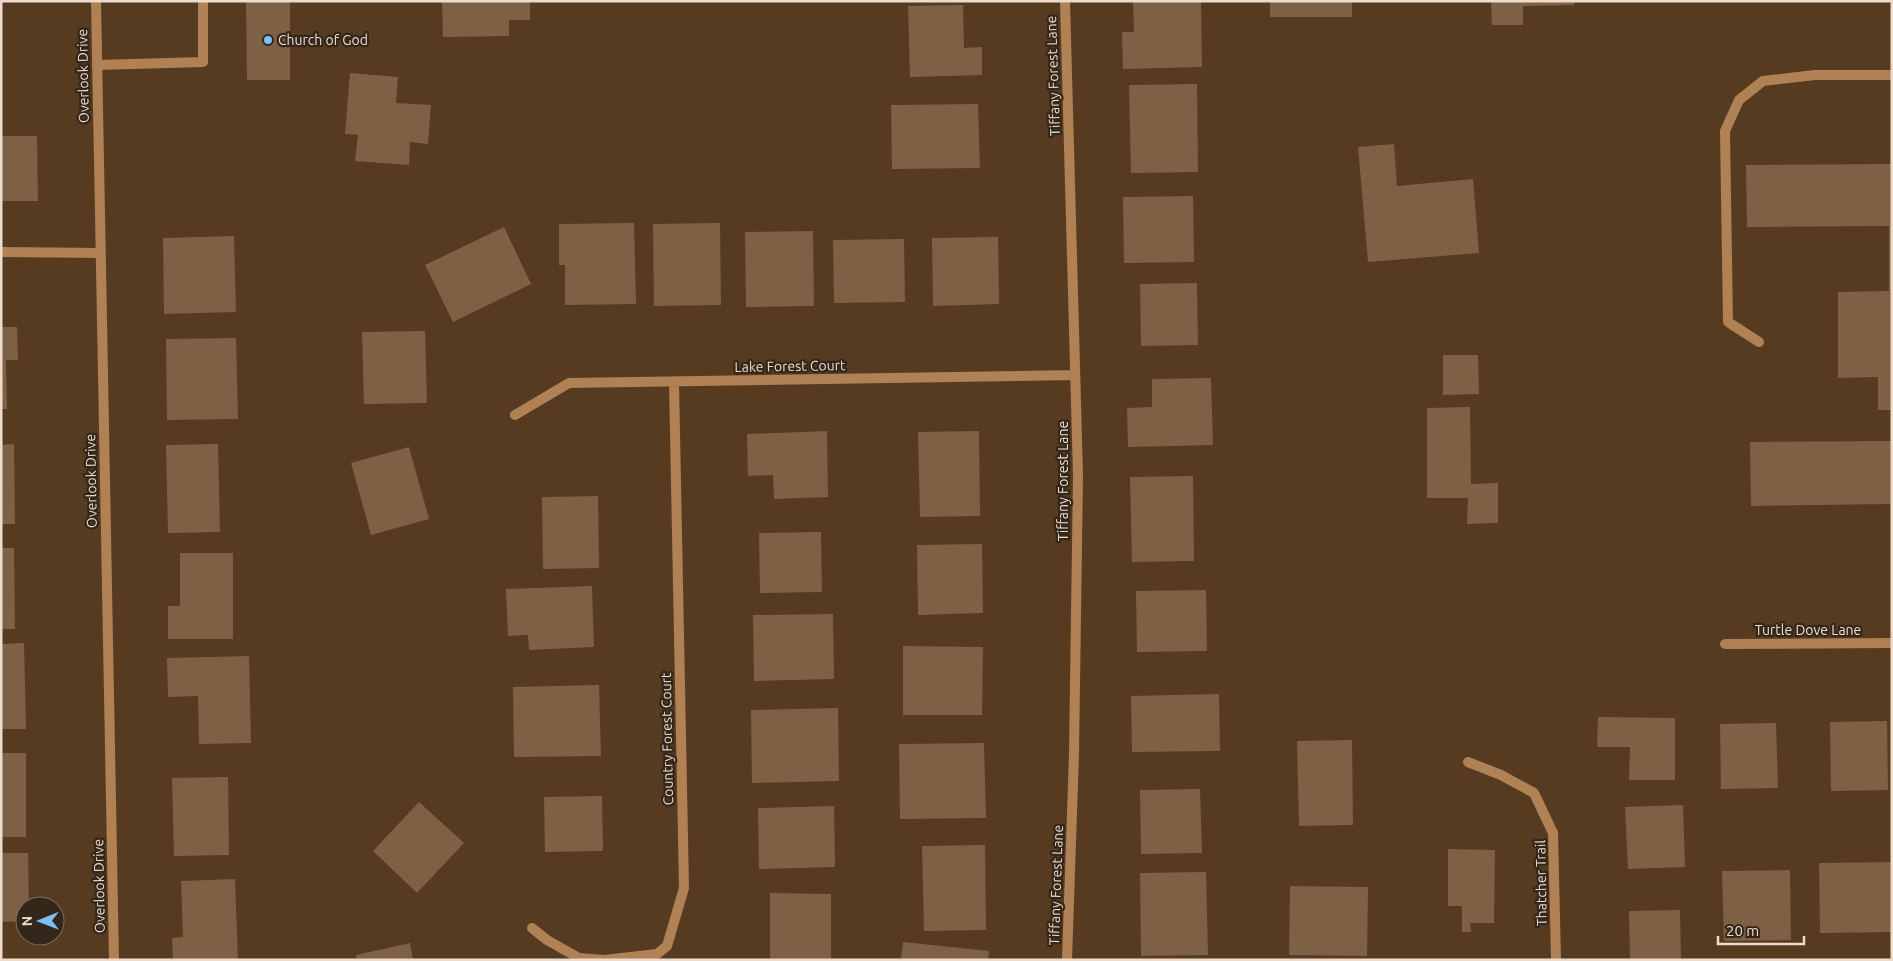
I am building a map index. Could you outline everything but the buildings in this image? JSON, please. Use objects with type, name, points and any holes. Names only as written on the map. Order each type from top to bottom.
[{"type":"street","name":"Overlook Drive","points":[[96,1],[114,960]]},
{"type":"street","points":[[97,65],[203,62],[203,1]]},
{"type":"street","name":"Tiffany Forest Lane","points":[[1065,1],[1078,476],[1074,754],[1067,960]]},
{"type":"street","points":[[1759,342],[1728,322],[1725,131],[1739,100],[1763,81],[1815,75],[1892,75]]},
{"type":"street","points":[[1,252],[100,253]]},
{"type":"street","name":"Lake Forest Court","points":[[515,415],[569,383],[1075,375]]},
{"type":"street","name":"Country Forest Court","points":[[532,928],[547,940],[579,958],[604,960],[657,954],[667,946],[684,888],[674,382]]},
{"type":"street","name":"Turtle Dove Lane","points":[[1725,644],[1892,643]]},
{"type":"street","name":"Thatcher Trail","points":[[1468,762],[1500,775],[1534,793],[1553,833],[1556,960]]},
{"type":"place","name":"Church of God","points":[[268,40]]}]
